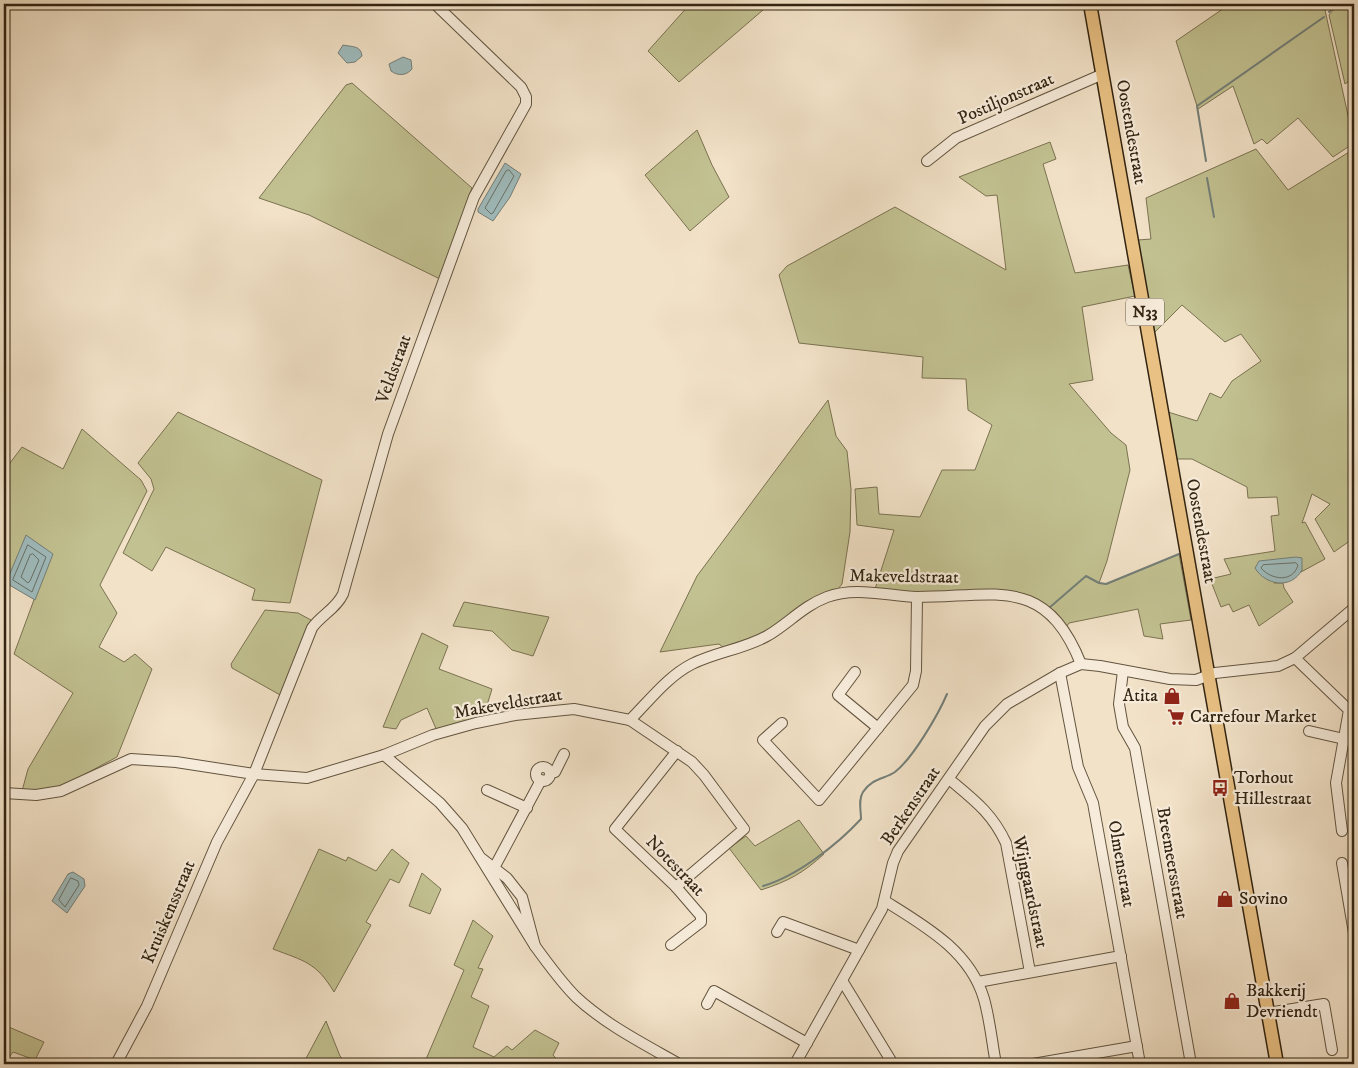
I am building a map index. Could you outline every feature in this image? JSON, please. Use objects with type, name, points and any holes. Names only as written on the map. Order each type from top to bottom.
[{"type":"main road","name":"Oostendestraat","points":[[1090,4],[1277,1064]]},
{"type":"street","name":"Veldstraat","points":[[254,774],[312,628],[319,619],[336,606],[343,594],[388,434],[474,197],[526,104],[526,97],[521,87],[435,4]]},
{"type":"street","name":"Postiljonstraat","points":[[927,160],[956,138],[1103,74]]},
{"type":"street","name":"Makeveldstraat","points":[[4,793],[36,796],[61,791],[131,759],[176,762],[254,774],[306,778],[384,755],[432,735],[476,723],[515,716],[574,709],[630,720],[677,674],[691,664],[761,640],[800,610],[827,596],[845,591],[917,597],[981,594],[1010,595],[1025,599],[1038,604],[1053,616],[1074,648],[1081,664]]},
{"type":"street","points":[[782,722],[763,740],[819,800],[913,685],[916,671],[917,597]]},
{"type":"street","points":[[1081,664],[1170,679],[1196,680],[1209,675],[1278,666],[1295,658],[1354,608]]},
{"type":"street","points":[[1295,658],[1349,710],[1336,783],[1342,831]]},
{"type":"street","name":"Berkenstraat","points":[[795,1064],[844,982],[859,950],[876,922],[885,901],[892,863],[898,851],[949,780],[984,726],[1013,700],[1060,673],[1081,664]]},
{"type":"street","name":"Breemeersstraat","points":[[1123,671],[1118,704],[1124,732],[1135,748],[1191,1064]]},
{"type":"street","points":[[855,672],[838,695],[878,728]]},
{"type":"street","name":"Olmenstraat","points":[[1060,673],[1078,767],[1093,803],[1140,1064]]},
{"type":"street","points":[[630,720],[678,752],[704,775],[744,830],[676,887]]},
{"type":"street","points":[[1309,731],[1344,739]]},
{"type":"street","name":"Notestraat","points":[[671,945],[700,922],[701,916],[676,887],[615,829],[678,752]]},
{"type":"street","points":[[494,868],[541,780],[537,775],[539,768],[547,768],[550,773],[555,772],[564,754]]},
{"type":"street","points":[[384,755],[452,815],[482,858],[535,946],[563,983],[592,1010],[634,1039],[679,1064]]},
{"type":"street","name":"Kruiskensstraat","points":[[116,1064],[147,1006],[217,842],[254,774]]},
{"type":"street","name":"Wijngaardstraat","points":[[949,780],[983,807],[997,824],[1006,843],[1030,972]]},
{"type":"street","points":[[487,790],[527,808]]},
{"type":"street","points":[[482,858],[507,878],[522,897],[535,946]]},
{"type":"street","points":[[1342,863],[1354,933]]},
{"type":"street","points":[[885,901],[948,944],[961,956],[978,982],[984,1000],[996,1064]]},
{"type":"street","points":[[777,932],[782,922],[859,950]]},
{"type":"street","points":[[978,982],[1121,956]]},
{"type":"street","points":[[844,982],[893,1064]]},
{"type":"street","points":[[707,1004],[714,991],[807,1043]]},
{"type":"street","points":[[1268,1012],[1324,1004],[1332,1050]]},
{"type":"street","points":[[1033,1064],[1137,1046]]},
{"type":"shaded area","points":[[690,4],[770,4],[679,82],[648,51]]},
{"type":"shaded area","points":[[1230,4],[1321,4],[1325,10],[1354,143],[1333,157],[1298,118],[1267,144],[1262,139],[1254,144],[1233,86],[1198,109],[1176,41]]},
{"type":"shaded area","points":[[1338,4],[1354,4],[1354,77],[1345,84],[1329,15]]},
{"type":"shaded area","points":[[352,83],[472,188],[440,279],[309,215],[259,198],[346,85]]},
{"type":"shaded area","points":[[697,130],[712,165],[729,197],[690,231],[645,175]]},
{"type":"shaded area","points":[[1050,142],[1056,159],[1043,164],[1075,273],[1128,265],[1135,296],[1082,307],[1093,380],[1069,384],[1111,433],[1126,445],[1130,470],[1107,561],[1099,583],[1107,584],[1179,554],[1191,620],[1160,624],[1163,639],[1144,636],[1138,609],[1069,623],[1065,629],[1035,600],[1011,591],[908,592],[875,589],[894,530],[857,525],[855,489],[877,487],[879,514],[920,517],[942,470],[975,470],[992,425],[968,410],[966,379],[922,378],[923,357],[799,343],[779,275],[787,266],[895,207],[1006,270],[997,195],[986,196],[959,177]]},
{"type":"shaded area","points":[[1256,149],[1288,190],[1354,149],[1354,538],[1334,552],[1315,519],[1330,504],[1312,494],[1302,523],[1305,522],[1325,559],[1301,572],[1302,570],[1274,583],[1283,583],[1293,602],[1259,626],[1249,605],[1233,612],[1229,604],[1221,607],[1210,579],[1231,574],[1224,559],[1275,551],[1271,516],[1279,515],[1277,497],[1248,498],[1247,487],[1192,459],[1176,459],[1168,412],[1197,421],[1210,393],[1221,398],[1232,381],[1261,361],[1241,334],[1225,342],[1182,305],[1154,333],[1138,240],[1151,239],[1146,198]]},
{"type":"shaded area","points":[[828,400],[836,436],[847,451],[851,489],[850,532],[842,584],[837,590],[769,632],[725,649],[719,644],[660,652],[697,576]]},
{"type":"shaded area","points":[[178,412],[322,480],[290,603],[252,600],[255,589],[166,547],[152,571],[123,553],[154,489],[151,479],[138,463]]},
{"type":"shaded area","points":[[82,429],[141,480],[147,491],[100,585],[117,613],[99,647],[124,662],[135,654],[152,669],[117,757],[59,788],[22,791],[28,769],[73,693],[14,654],[35,597],[4,576],[4,471],[22,447],[63,469]]},
{"type":"shaded area","points":[[464,602],[549,617],[533,656],[512,650],[492,631],[453,626]]},
{"type":"shaded area","points":[[265,610],[298,613],[311,620],[282,696],[232,668],[231,664]]},
{"type":"shaded area","points":[[422,633],[448,646],[439,669],[492,689],[483,718],[451,725],[437,731],[427,708],[401,720],[396,729],[383,727]]},
{"type":"shaded area","points":[[799,820],[824,854],[795,876],[761,890],[729,848],[746,836],[755,846]]},
{"type":"shaded area","points":[[319,849],[346,861],[348,857],[376,871],[392,849],[409,863],[399,883],[390,879],[366,922],[371,925],[334,992],[315,968],[301,960],[273,949]]},
{"type":"shaded area","points":[[422,873],[441,889],[430,914],[409,906]]},
{"type":"shaded area","points":[[473,920],[493,936],[478,968],[483,969],[471,997],[489,1006],[473,1047],[494,1057],[507,1046],[512,1050],[535,1030],[559,1043],[553,1055],[561,1064],[424,1064],[464,970],[454,965]]},
{"type":"shaded area","points":[[326,1021],[340,1056],[347,1064],[303,1064]]},
{"type":"shaded area","points":[[4,1025],[44,1042],[35,1060],[13,1052],[4,1064]]},
{"type":"water","points":[[343,45],[358,48],[362,56],[355,62],[347,63],[338,53]]},
{"type":"water","points":[[403,57],[411,60],[412,69],[402,74],[396,74],[391,71],[389,64]]},
{"type":"water","points":[[505,163],[521,174],[510,197],[493,221],[478,212],[478,209]]},
{"type":"water","points":[[26,535],[53,554],[35,600],[6,583]]},
{"type":"water","points":[[1302,558],[1302,570],[1291,581],[1285,583],[1278,583],[1265,578],[1255,568],[1259,561]]},
{"type":"water","points":[[73,872],[84,879],[85,886],[67,913],[52,901],[68,874]]},
{"type":"waterway","points":[[1329,12],[1337,4]]},
{"type":"waterway","points":[[1206,161],[1197,106],[1324,17]]},
{"type":"waterway","points":[[1207,178],[1214,217]]},
{"type":"waterway","points":[[1049,608],[1086,576],[1099,583],[1106,584],[1179,554]]},
{"type":"waterway","points":[[763,886],[803,867],[828,849],[861,819],[860,802],[863,792],[874,781],[895,772],[909,757],[938,713],[947,694]]},
{"type":"place","name":"Atita","points":[[1172,696]]},
{"type":"place","name":"Carrefour Market","points":[[1176,717]]},
{"type":"place","name":"Torhout Hillestraat","points":[[1220,788]]},
{"type":"place","name":"Sovino","points":[[1225,899]]},
{"type":"place","name":"Bakkerij Devriendt","points":[[1232,1001]]}]
